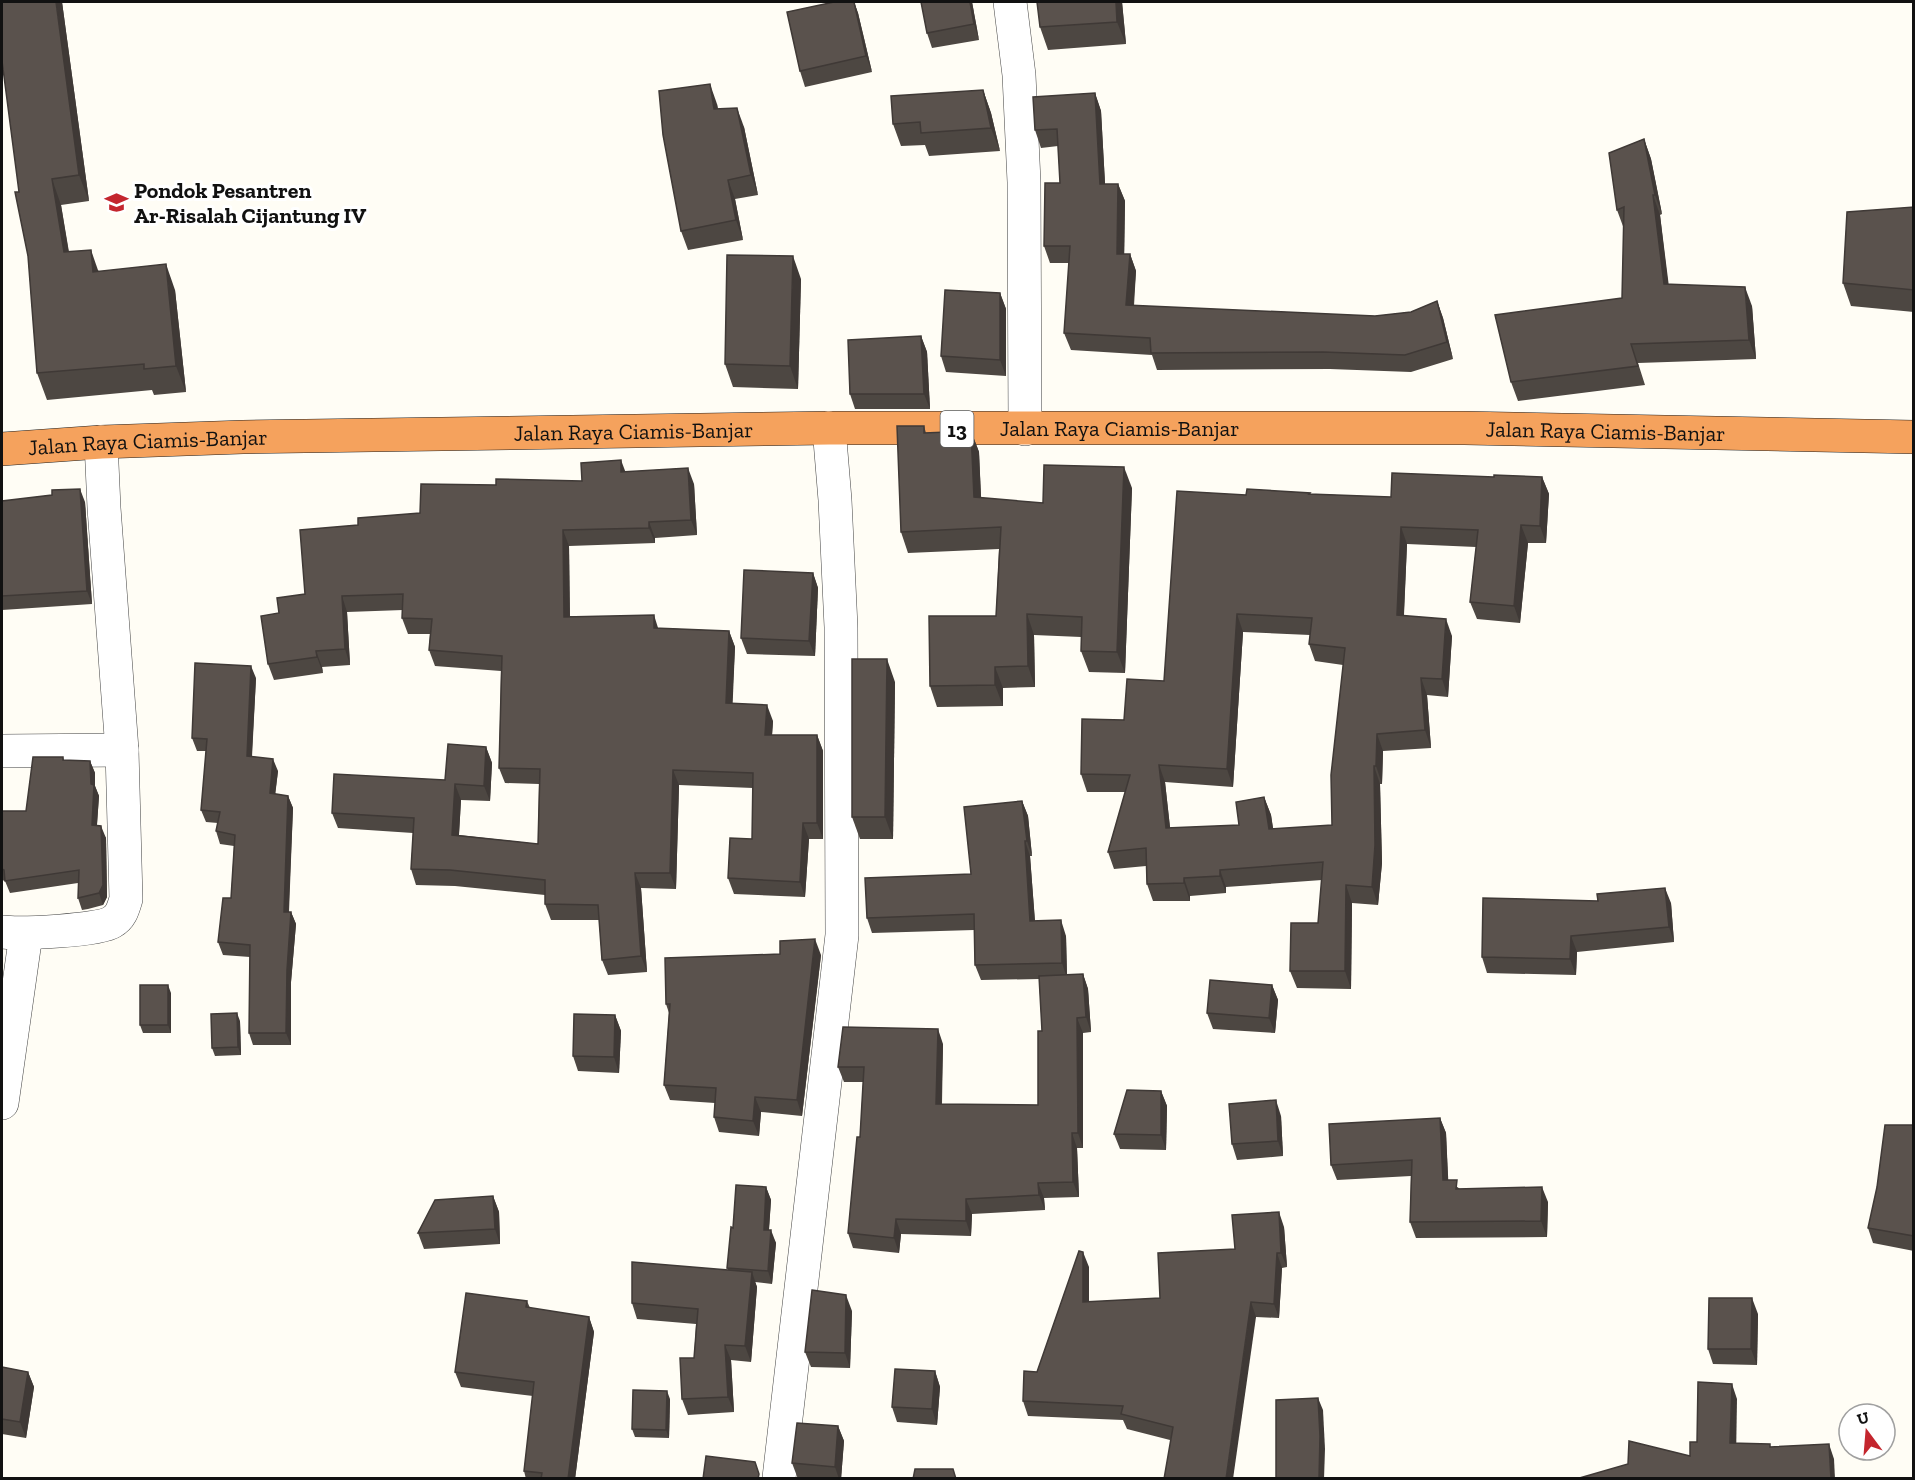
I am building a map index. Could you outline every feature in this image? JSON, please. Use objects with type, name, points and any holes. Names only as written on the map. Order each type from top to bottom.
[{"type":"highway","name":"Jalan Raya Ciamis-Banjar","points":[[2,449],[101,442],[243,437],[829,428],[1464,428],[1914,437]]},
{"type":"street","points":[[1010,2],[1019,75],[1024,182],[1025,429]]},
{"type":"street","points":[[779,1479],[842,935],[841,627],[829,428]]},
{"type":"street","points":[[2,1103],[14,933],[107,925],[121,914],[126,899],[122,750],[101,442]]},
{"type":"street","points":[[2,751],[122,750]]},
{"type":"building","points":[[2,2],[56,2],[79,175],[52,179],[64,252],[91,250],[93,272],[166,264],[176,366],[144,369],[144,364],[37,373],[28,256],[15,192],[19,192],[2,61]]},
{"type":"building","points":[[834,2],[854,2],[866,56],[800,71],[787,12]]},
{"type":"building","points":[[921,2],[970,2],[974,24],[927,33]]},
{"type":"building","points":[[1037,2],[1116,2],[1117,22],[1040,27]]},
{"type":"building","points":[[710,84],[714,109],[737,108],[751,175],[728,180],[736,220],[681,231],[663,135],[659,91]]},
{"type":"building","points":[[983,90],[991,128],[921,133],[920,122],[893,124],[891,96]]},
{"type":"building","points":[[1095,93],[1100,184],[1118,184],[1117,254],[1130,254],[1126,305],[1375,316],[1411,312],[1437,301],[1447,342],[1405,355],[1323,352],[1151,353],[1150,338],[1064,333],[1070,246],[1044,246],[1045,183],[1060,183],[1057,129],[1035,130],[1033,97]]},
{"type":"building","points":[[1644,139],[1655,195],[1653,195],[1664,284],[1745,287],[1749,340],[1631,344],[1638,366],[1511,382],[1495,315],[1622,298],[1624,207],[1617,210],[1609,153]]},
{"type":"building","points":[[1914,207],[1914,290],[1843,283],[1847,212]]},
{"type":"building","points":[[727,255],[793,256],[790,366],[725,364]]},
{"type":"building","points":[[945,290],[1000,293],[1000,360],[941,356]]},
{"type":"building","points":[[921,336],[924,394],[850,394],[848,340]]},
{"type":"building","points":[[897,426],[924,426],[924,433],[971,431],[974,497],[1043,503],[1044,465],[1124,467],[1117,652],[1081,651],[1082,617],[1027,614],[1028,666],[995,667],[995,685],[930,686],[929,616],[996,616],[1001,527],[901,532]]},
{"type":"building","points":[[621,460],[621,472],[688,468],[691,520],[649,522],[649,528],[563,530],[564,617],[654,615],[654,628],[729,631],[726,703],[767,705],[765,735],[817,735],[817,823],[803,823],[800,882],[728,878],[730,838],[752,839],[753,773],[673,770],[670,873],[635,873],[641,956],[602,960],[598,905],[545,904],[545,880],[450,870],[411,869],[414,818],[332,813],[334,774],[445,780],[448,744],[486,747],[484,786],[455,784],[452,835],[538,844],[540,769],[499,768],[502,656],[429,650],[432,619],[402,618],[403,594],[342,596],[345,649],[316,651],[317,657],[268,664],[261,616],[279,613],[277,598],[305,594],[300,530],[358,525],[358,518],[420,513],[421,484],[496,485],[496,479],[582,481],[581,463]]},
{"type":"building","points":[[1392,473],[1542,477],[1540,526],[1521,525],[1514,606],[1470,602],[1478,530],[1401,527],[1397,615],[1446,619],[1442,679],[1421,678],[1425,730],[1377,734],[1376,766],[1374,766],[1375,845],[1372,887],[1346,885],[1345,971],[1290,971],[1291,923],[1318,923],[1323,862],[1220,870],[1220,876],[1184,878],[1184,883],[1147,884],[1146,848],[1108,852],[1130,775],[1081,774],[1082,719],[1124,720],[1127,679],[1164,681],[1177,491],[1246,495],[1247,489],[1391,497]],"holes":[[[1237,614],[1312,618],[1309,644],[1345,648],[1331,775],[1332,825],[1269,829],[1264,797],[1236,802],[1239,825],[1166,828],[1159,765],[1227,769]]]},
{"type":"building","points":[[80,489],[87,591],[2,596],[2,501],[52,495],[52,490]]},
{"type":"building","points":[[744,570],[813,573],[809,641],[741,638]]},
{"type":"building","points":[[852,659],[887,659],[885,817],[852,817]]},
{"type":"building","points":[[195,663],[251,666],[247,756],[273,759],[270,793],[288,796],[284,912],[291,912],[286,1033],[249,1033],[250,945],[218,942],[223,898],[231,898],[235,835],[216,831],[220,812],[201,810],[207,739],[192,738]]},
{"type":"building","points":[[33,757],[63,757],[63,760],[90,761],[91,784],[94,785],[92,825],[101,826],[103,885],[99,893],[78,898],[79,870],[5,881],[2,869],[2,811],[26,811]]},
{"type":"building","points":[[1022,801],[1027,841],[1025,841],[1030,921],[1061,920],[1062,963],[975,965],[974,914],[867,918],[865,878],[971,874],[964,807]]},
{"type":"building","points":[[1665,888],[1669,927],[1571,936],[1570,959],[1482,957],[1483,898],[1598,901],[1597,894]]},
{"type":"building","points":[[815,939],[797,1100],[755,1097],[753,1121],[714,1117],[716,1088],[664,1085],[670,1004],[666,1004],[665,958],[780,954],[780,941]]},
{"type":"building","points":[[1083,974],[1086,1017],[1077,1018],[1078,1133],[1072,1133],[1073,1182],[1038,1183],[1039,1195],[966,1199],[966,1221],[896,1219],[894,1238],[848,1233],[857,1137],[860,1137],[864,1067],[838,1067],[843,1027],[938,1029],[936,1104],[1038,1105],[1038,1031],[1042,1031],[1039,976]]},
{"type":"building","points":[[1210,980],[1272,985],[1269,1018],[1207,1013]]},
{"type":"building","points":[[140,985],[168,985],[168,1025],[140,1025]]},
{"type":"building","points":[[237,1013],[238,1047],[212,1048],[211,1014]]},
{"type":"building","points":[[574,1014],[615,1015],[614,1057],[573,1056]]},
{"type":"building","points":[[1127,1090],[1161,1091],[1161,1135],[1114,1134]]},
{"type":"building","points":[[1276,1100],[1278,1141],[1232,1144],[1229,1104]]},
{"type":"building","points":[[1440,1118],[1443,1180],[1457,1180],[1456,1189],[1542,1187],[1541,1221],[1410,1222],[1412,1160],[1331,1165],[1329,1124]]},
{"type":"building","points":[[1885,1125],[1914,1125],[1914,1236],[1868,1228],[1877,1187]]},
{"type":"building","points":[[736,1185],[766,1187],[764,1230],[771,1230],[768,1271],[727,1268]]},
{"type":"building","points":[[493,1196],[495,1229],[418,1233],[435,1200]]},
{"type":"building","points":[[1279,1212],[1281,1253],[1277,1253],[1274,1304],[1251,1302],[1226,1479],[1164,1479],[1173,1427],[1121,1414],[1123,1406],[1023,1401],[1024,1371],[1037,1372],[1079,1251],[1083,1252],[1083,1302],[1160,1298],[1158,1253],[1235,1249],[1232,1215]]},
{"type":"building","points":[[632,1262],[752,1272],[745,1346],[725,1345],[728,1397],[682,1399],[680,1358],[694,1358],[698,1309],[632,1303]]},
{"type":"building","points":[[812,1290],[846,1295],[845,1353],[805,1352]]},
{"type":"building","points":[[466,1293],[527,1301],[526,1307],[589,1317],[568,1479],[541,1479],[542,1473],[524,1471],[534,1382],[455,1372]]},
{"type":"building","points":[[1709,1298],[1752,1298],[1751,1349],[1708,1349]]},
{"type":"building","points":[[2,1367],[28,1372],[20,1422],[2,1419]]},
{"type":"building","points":[[895,1369],[935,1371],[932,1409],[892,1407]]},
{"type":"building","points":[[1698,1382],[1732,1384],[1730,1443],[1770,1444],[1770,1447],[1829,1444],[1831,1479],[1576,1479],[1628,1464],[1629,1441],[1690,1456],[1690,1442],[1697,1442]]},
{"type":"building","points":[[633,1390],[667,1391],[666,1430],[632,1429]]},
{"type":"building","points":[[1318,1398],[1319,1479],[1276,1479],[1276,1400]]},
{"type":"building","points":[[797,1423],[838,1426],[835,1467],[792,1463]]},
{"type":"building","points":[[706,1456],[755,1462],[759,1474],[758,1479],[703,1479]]},
{"type":"building","points":[[915,1469],[953,1469],[956,1479],[913,1479]]},
{"type":"place","name":"Pondok Pesantren Ar-Risalah Cijantung IV","points":[[116,203]]}]
